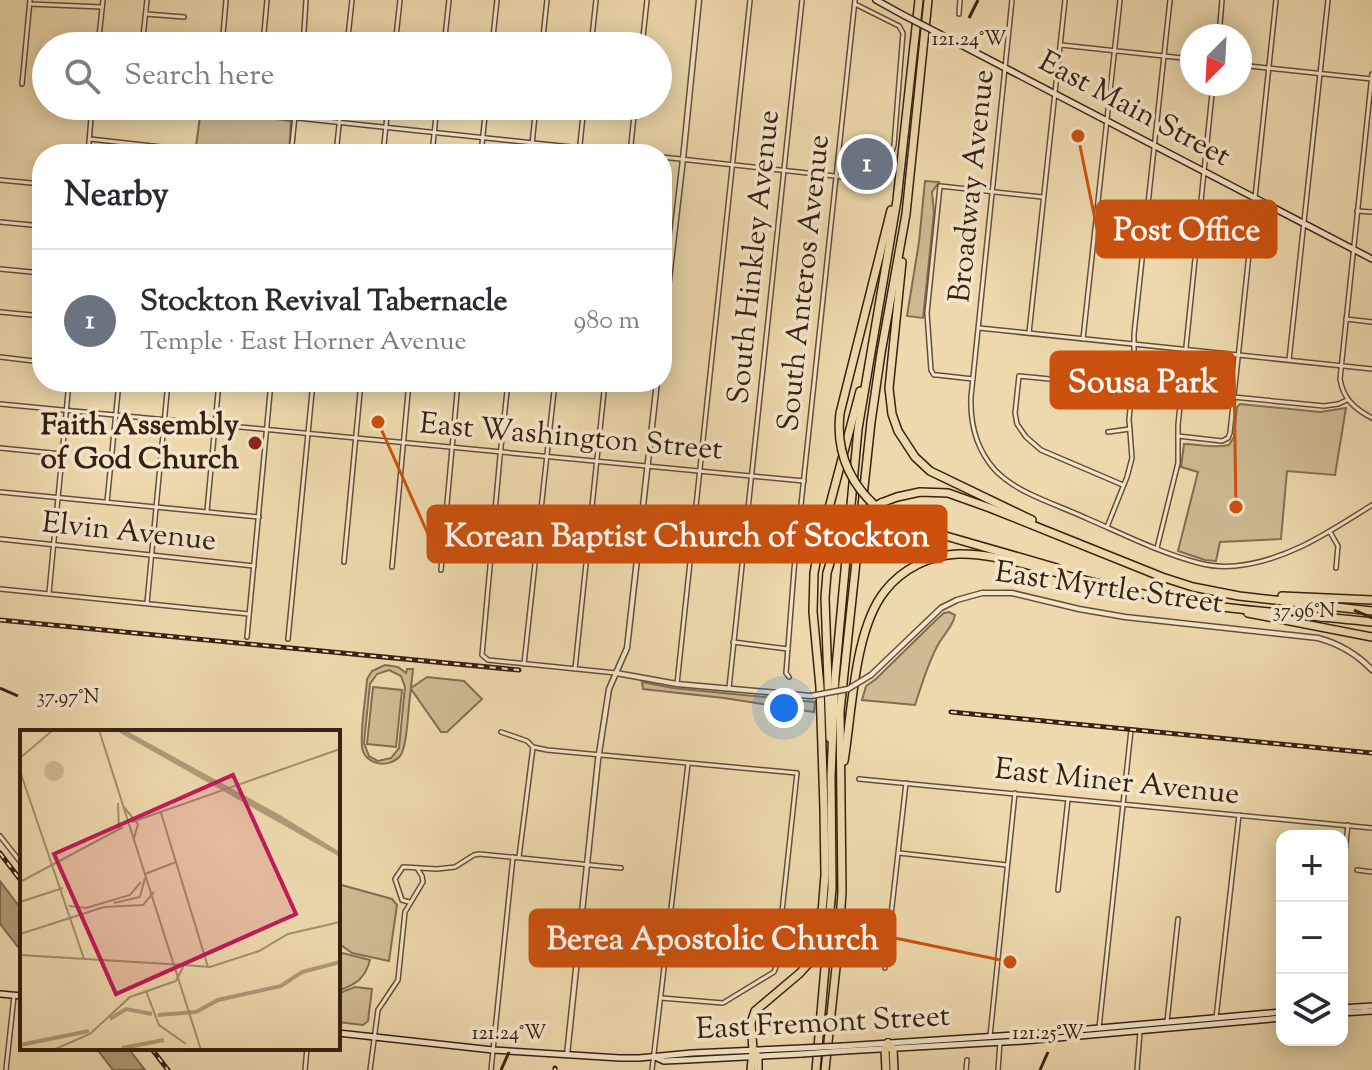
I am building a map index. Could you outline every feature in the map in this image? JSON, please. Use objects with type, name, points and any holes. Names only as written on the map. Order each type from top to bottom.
[{"type":"highway","points":[[813,1070],[818,1052],[832,900],[835,678],[858,429],[897,200],[919,0]]},
{"type":"highway","points":[[928,0],[889,388],[892,414],[903,441],[921,464],[942,478],[1110,556]]},
{"type":"highway","points":[[905,137],[887,228],[840,413],[840,443],[850,474],[866,497],[887,515],[911,526],[1124,589]]},
{"type":"highway","points":[[828,1070],[841,902],[840,711],[871,422],[906,214]]},
{"type":"highway","points":[[758,1070],[751,1023],[755,1011],[809,963],[820,938],[825,875],[824,809],[820,687],[813,612],[814,573],[858,397],[866,379]]},
{"type":"highway","points":[[833,754],[828,730],[827,573],[846,532],[862,516],[897,497],[920,492],[948,493],[1177,582],[1224,594],[1372,611]]},
{"type":"highway","points":[[841,781],[867,626],[879,599],[891,584],[903,573],[931,559],[970,554],[1124,589],[1372,637]]},
{"type":"highway","points":[[1224,594],[1372,600]]},
{"type":"highway","points":[[1191,602],[1372,622]]},
{"type":"highway","points":[[886,1070],[888,1047]]},
{"type":"highway","points":[[888,1047],[894,1070]]},
{"type":"highway","points":[[751,1070],[754,1055]]},
{"type":"main road","name":"East Main Street","points":[[876,0],[1372,259]]},
{"type":"main road","points":[[0,994],[20,996]]},
{"type":"main road","points":[[1348,1010],[1372,1008]]},
{"type":"main road","name":"East Fremont Street","points":[[990,1040],[1000,1042],[1276,1016]]},
{"type":"main road","name":"East Fremont Street","points":[[340,1033],[493,1050],[630,1058],[888,1047],[1140,1027]]},
{"type":"street","points":[[99,32],[103,0]]},
{"type":"street","points":[[144,32],[147,0]]},
{"type":"street","points":[[224,32],[226,0]]},
{"type":"street","points":[[264,32],[267,0]]},
{"type":"street","points":[[304,32],[306,0]]},
{"type":"street","points":[[349,32],[352,0]]},
{"type":"street","points":[[397,32],[400,0]]},
{"type":"street","points":[[446,32],[449,0]]},
{"type":"street","points":[[494,32],[497,0]]},
{"type":"street","points":[[544,32],[547,0]]},
{"type":"street","points":[[593,32],[596,0]]},
{"type":"street","points":[[644,32],[647,0]]},
{"type":"street","points":[[672,253],[699,0]]},
{"type":"street","points":[[677,684],[750,0]]},
{"type":"street","name":"South Hinkley Avenue","points":[[729,688],[802,0]]},
{"type":"street","points":[[959,14],[960,0]]},
{"type":"street","name":"Broadway Avenue","points":[[1012,0],[973,379],[973,427],[984,456],[997,472],[1019,488],[1201,564],[1236,566],[1281,556],[1330,532],[1372,505]]},
{"type":"street","points":[[1029,333],[1065,0]]},
{"type":"street","points":[[1083,339],[1120,0]]},
{"type":"street","points":[[1107,527],[1132,458],[1133,344],[1170,0]]},
{"type":"street","points":[[1220,24],[1222,0]]},
{"type":"street","points":[[1178,436],[1219,441],[1228,438],[1230,433],[1276,0]]},
{"type":"street","points":[[1289,360],[1328,0]]},
{"type":"street","points":[[22,84],[30,2],[102,7]]},
{"type":"street","points":[[672,158],[880,181],[894,145],[903,33],[899,26],[855,2]]},
{"type":"street","name":"South Anteros Avenue","points":[[789,677],[786,673],[794,570],[855,2]]},
{"type":"street","points":[[146,14],[184,17]]},
{"type":"street","points":[[1060,45],[1180,58]]},
{"type":"street","points":[[1252,66],[1372,77],[1341,366],[1341,387],[1347,400],[1372,418]]},
{"type":"street","points":[[1157,548],[1178,463],[1185,349],[1212,96]]},
{"type":"street","points":[[89,144],[91,120]]},
{"type":"street","points":[[292,144],[294,120]]},
{"type":"street","points":[[316,120],[542,144]]},
{"type":"street","points":[[384,144],[387,120]]},
{"type":"street","points":[[433,144],[435,120]]},
{"type":"street","points":[[482,144],[484,120]]},
{"type":"street","points":[[532,143],[534,120]]},
{"type":"street","points":[[580,144],[583,120]]},
{"type":"street","points":[[631,144],[634,120]]},
{"type":"street","points":[[337,144],[339,122]]},
{"type":"street","points":[[90,139],[135,144]]},
{"type":"street","points":[[0,180],[32,183]]},
{"type":"street","points":[[973,379],[934,375],[931,370],[927,313],[940,186],[1043,198]]},
{"type":"street","points":[[1357,211],[1372,212]]},
{"type":"street","points":[[0,222],[32,225]]},
{"type":"street","points":[[0,269],[32,272]]},
{"type":"street","points":[[0,312],[32,315]]},
{"type":"street","points":[[1346,319],[1372,322]]},
{"type":"street","points":[[979,328],[1372,369]]},
{"type":"street","points":[[0,357],[32,361]]},
{"type":"street","points":[[1123,485],[1041,450],[1017,424],[1015,402],[1019,376],[1133,387]]},
{"type":"street","points":[[1060,380],[1061,405]]},
{"type":"street","points":[[49,593],[68,392]]},
{"type":"street","points":[[107,502],[118,392]]},
{"type":"street","points":[[147,603],[167,392]]},
{"type":"street","points":[[207,511],[218,392]]},
{"type":"street","points":[[247,637],[270,392]]},
{"type":"street","points":[[288,639],[312,392]]},
{"type":"street","points":[[344,562],[360,392]]},
{"type":"street","points":[[392,567],[408,392]]},
{"type":"street","points":[[441,570],[457,392]]},
{"type":"street","points":[[500,452],[507,392]]},
{"type":"street","points":[[524,664],[554,392]]},
{"type":"street","points":[[575,669],[604,392]]},
{"type":"street","points":[[567,1055],[599,754],[609,689],[627,648],[656,392]]},
{"type":"street","points":[[1233,397],[1324,406],[1347,400]]},
{"type":"street","name":"East Washington Street","points":[[0,404],[804,481]]},
{"type":"street","points":[[1108,432],[1130,429]]},
{"type":"street","points":[[0,448],[62,454]]},
{"type":"street","name":"East Myrtle Street","points":[[500,452],[482,650],[483,658],[488,660],[616,673],[677,684],[811,696],[848,689],[871,675],[941,608],[966,596],[992,592],[1012,593],[1125,617],[1318,638],[1350,651],[1372,670]]},
{"type":"street","points":[[0,492],[259,517]]},
{"type":"street","points":[[1330,532],[1338,546],[1336,568]]},
{"type":"street","name":"Elvin Avenue","points":[[0,539],[254,566]]},
{"type":"street","points":[[0,589],[249,614]]},
{"type":"street","points":[[733,642],[788,649]]},
{"type":"street","points":[[1099,1028],[1131,730]]},
{"type":"street","points":[[501,732],[527,741],[533,747],[552,750],[797,773],[774,972],[723,1003],[661,998]]},
{"type":"street","points":[[519,857],[533,747]]},
{"type":"street","points":[[652,1070],[688,762]]},
{"type":"street","name":"East Miner Avenue","points":[[859,779],[1372,828]]},
{"type":"street","points":[[885,968],[906,783]]},
{"type":"street","points":[[990,1040],[1015,793]]},
{"type":"street","points":[[1058,890],[1068,799]]},
{"type":"street","points":[[1215,1021],[1239,815]]},
{"type":"street","points":[[1347,830],[1348,825]]},
{"type":"street","points":[[0,836],[20,861]]},
{"type":"street","points":[[898,853],[1007,865]]},
{"type":"street","points":[[405,912],[395,879],[403,867],[455,867],[476,854],[488,854],[621,868]]},
{"type":"street","points":[[491,1070],[513,857]]},
{"type":"street","points":[[370,1070],[378,1010],[398,980],[405,912],[423,882],[416,868]]},
{"type":"street","points":[[1357,870],[1372,872]]},
{"type":"street","points":[[402,900],[409,902]]},
{"type":"street","points":[[1166,1025],[1178,919]]},
{"type":"street","points":[[6,1070],[14,996]]},
{"type":"street","points":[[1137,1070],[1140,1027]]},
{"type":"street","points":[[998,1070],[1000,1042]]},
{"type":"street","points":[[305,1070],[307,1050]]},
{"type":"street","points":[[966,1070],[967,1060]]},
{"type":"shaded area","points":[[200,120],[291,121],[290,144],[196,144]]},
{"type":"shaded area","points":[[925,181],[939,182],[932,192],[934,213],[923,318],[907,316]]},
{"type":"shaded area","points":[[1240,404],[1320,412],[1346,408],[1335,475],[1287,471],[1281,539],[1220,542],[1216,561],[1205,560],[1178,551],[1198,472],[1181,467],[1184,444],[1229,445],[1234,437],[1237,407]]},
{"type":"shaded area","points":[[949,612],[955,615],[954,619],[932,658],[915,705],[862,700],[866,686],[935,621]]},
{"type":"shaded area","points":[[385,665],[398,667],[406,673],[407,669],[413,669],[411,688],[427,677],[464,681],[482,699],[447,732],[441,732],[411,689],[403,751],[390,763],[378,763],[367,758],[362,747],[367,679],[372,671]],"holes":[[[389,670],[401,676],[405,687],[399,748],[391,758],[378,761],[369,756],[364,743],[370,684],[377,674]]]},
{"type":"shaded area","points":[[642,682],[673,688],[815,702],[814,712],[643,689]]},
{"type":"shaded area","points":[[373,687],[402,690],[396,747],[367,744]]},
{"type":"shaded area","points":[[0,881],[20,907],[20,949],[0,924]]},
{"type":"shaded area","points":[[340,885],[392,899],[397,905],[389,961],[352,953],[340,944]]},
{"type":"shaded area","points":[[340,952],[370,960],[360,980],[340,990]]},
{"type":"shaded area","points":[[355,987],[372,989],[368,1021],[363,1025],[340,1022],[342,992]]},
{"type":"shaded area","points":[[98,1050],[130,1050],[145,1070],[113,1070]]},
{"type":"railway","points":[[0,620],[519,670]]},
{"type":"railway","points":[[951,712],[1372,753]]},
{"type":"railway","points":[[0,853],[20,879]]},
{"type":"railway","points":[[153,1050],[168,1070]]},
{"type":"place","name":"Post Office","points":[[1078,136]]},
{"type":"place","name":"Stockton Revival Tabernacle","points":[[867,164]]},
{"type":"place","name":"Korean Baptist Church of Stockton","points":[[378,422]]},
{"type":"place","name":"Faith Assembly of God Church","points":[[255,443]]},
{"type":"place","name":"Sousa Park","points":[[1236,507]]},
{"type":"place","name":"Berea Apostolic Church","points":[[1010,962]]}]
